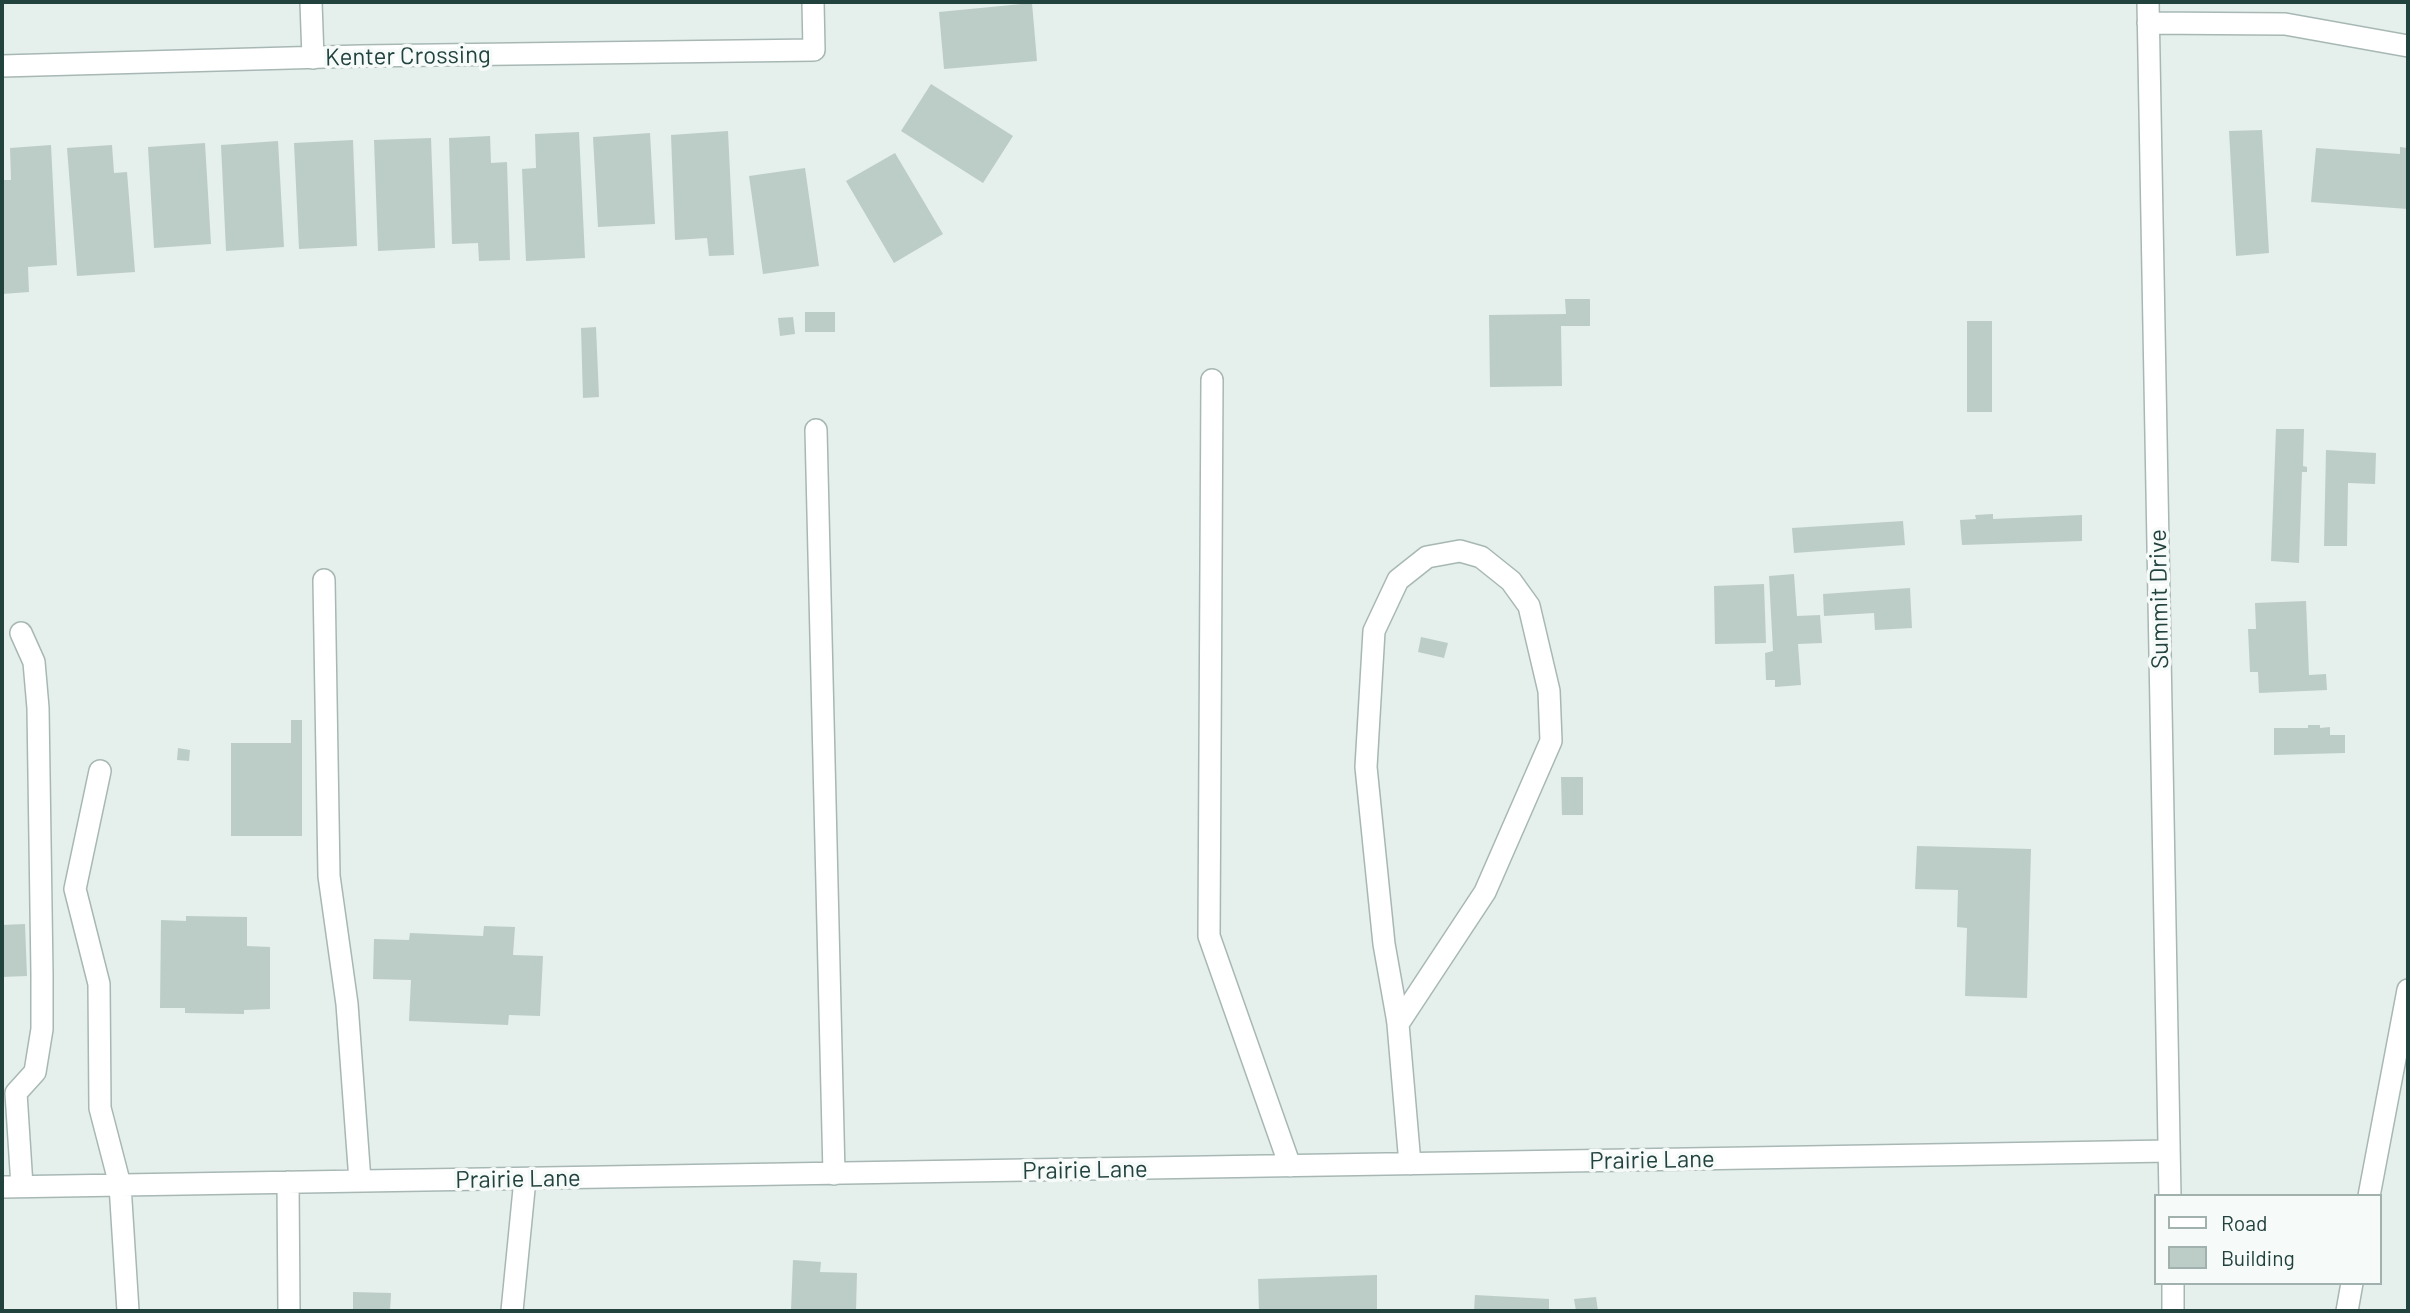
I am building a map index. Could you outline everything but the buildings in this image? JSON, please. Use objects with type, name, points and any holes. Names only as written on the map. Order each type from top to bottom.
[{"type":"street","points":[[311,2],[313,58]]},
{"type":"street","name":"Kenter Crossing","points":[[2,66],[814,50],[813,2]]},
{"type":"street","points":[[2148,12],[2285,24],[2408,46]]},
{"type":"street","name":"Summit Drive","points":[[2148,12],[2170,1194]]},
{"type":"street","points":[[1212,380],[1209,936],[1290,1166]]},
{"type":"street","points":[[816,430],[834,1174]]},
{"type":"street","points":[[1398,1024],[1485,892],[1551,741],[1549,691],[1529,606],[1511,581],[1481,557],[1460,551],[1427,557],[1398,580],[1374,631],[1366,767],[1384,944],[1398,1024],[1409,1164]]},
{"type":"street","points":[[324,580],[329,876],[347,1004],[360,1181]]},
{"type":"street","points":[[12,1187],[16,1093],[36,1072],[41,1029],[42,974],[38,708],[34,663],[22,633]]},
{"type":"street","points":[[100,771],[75,889],[99,984],[100,1108],[120,1185],[128,1311]]},
{"type":"street","points":[[2369,1194],[2408,990]]},
{"type":"street","name":"Prairie Lane","points":[[12,1187],[2169,1151]]},
{"type":"street","points":[[512,1311],[525,1179]]},
{"type":"street","points":[[288,1182],[289,1311]]},
{"type":"street","points":[[2173,1285],[2173,1311]]},
{"type":"street","points":[[2347,1311],[2352,1285]]}]
